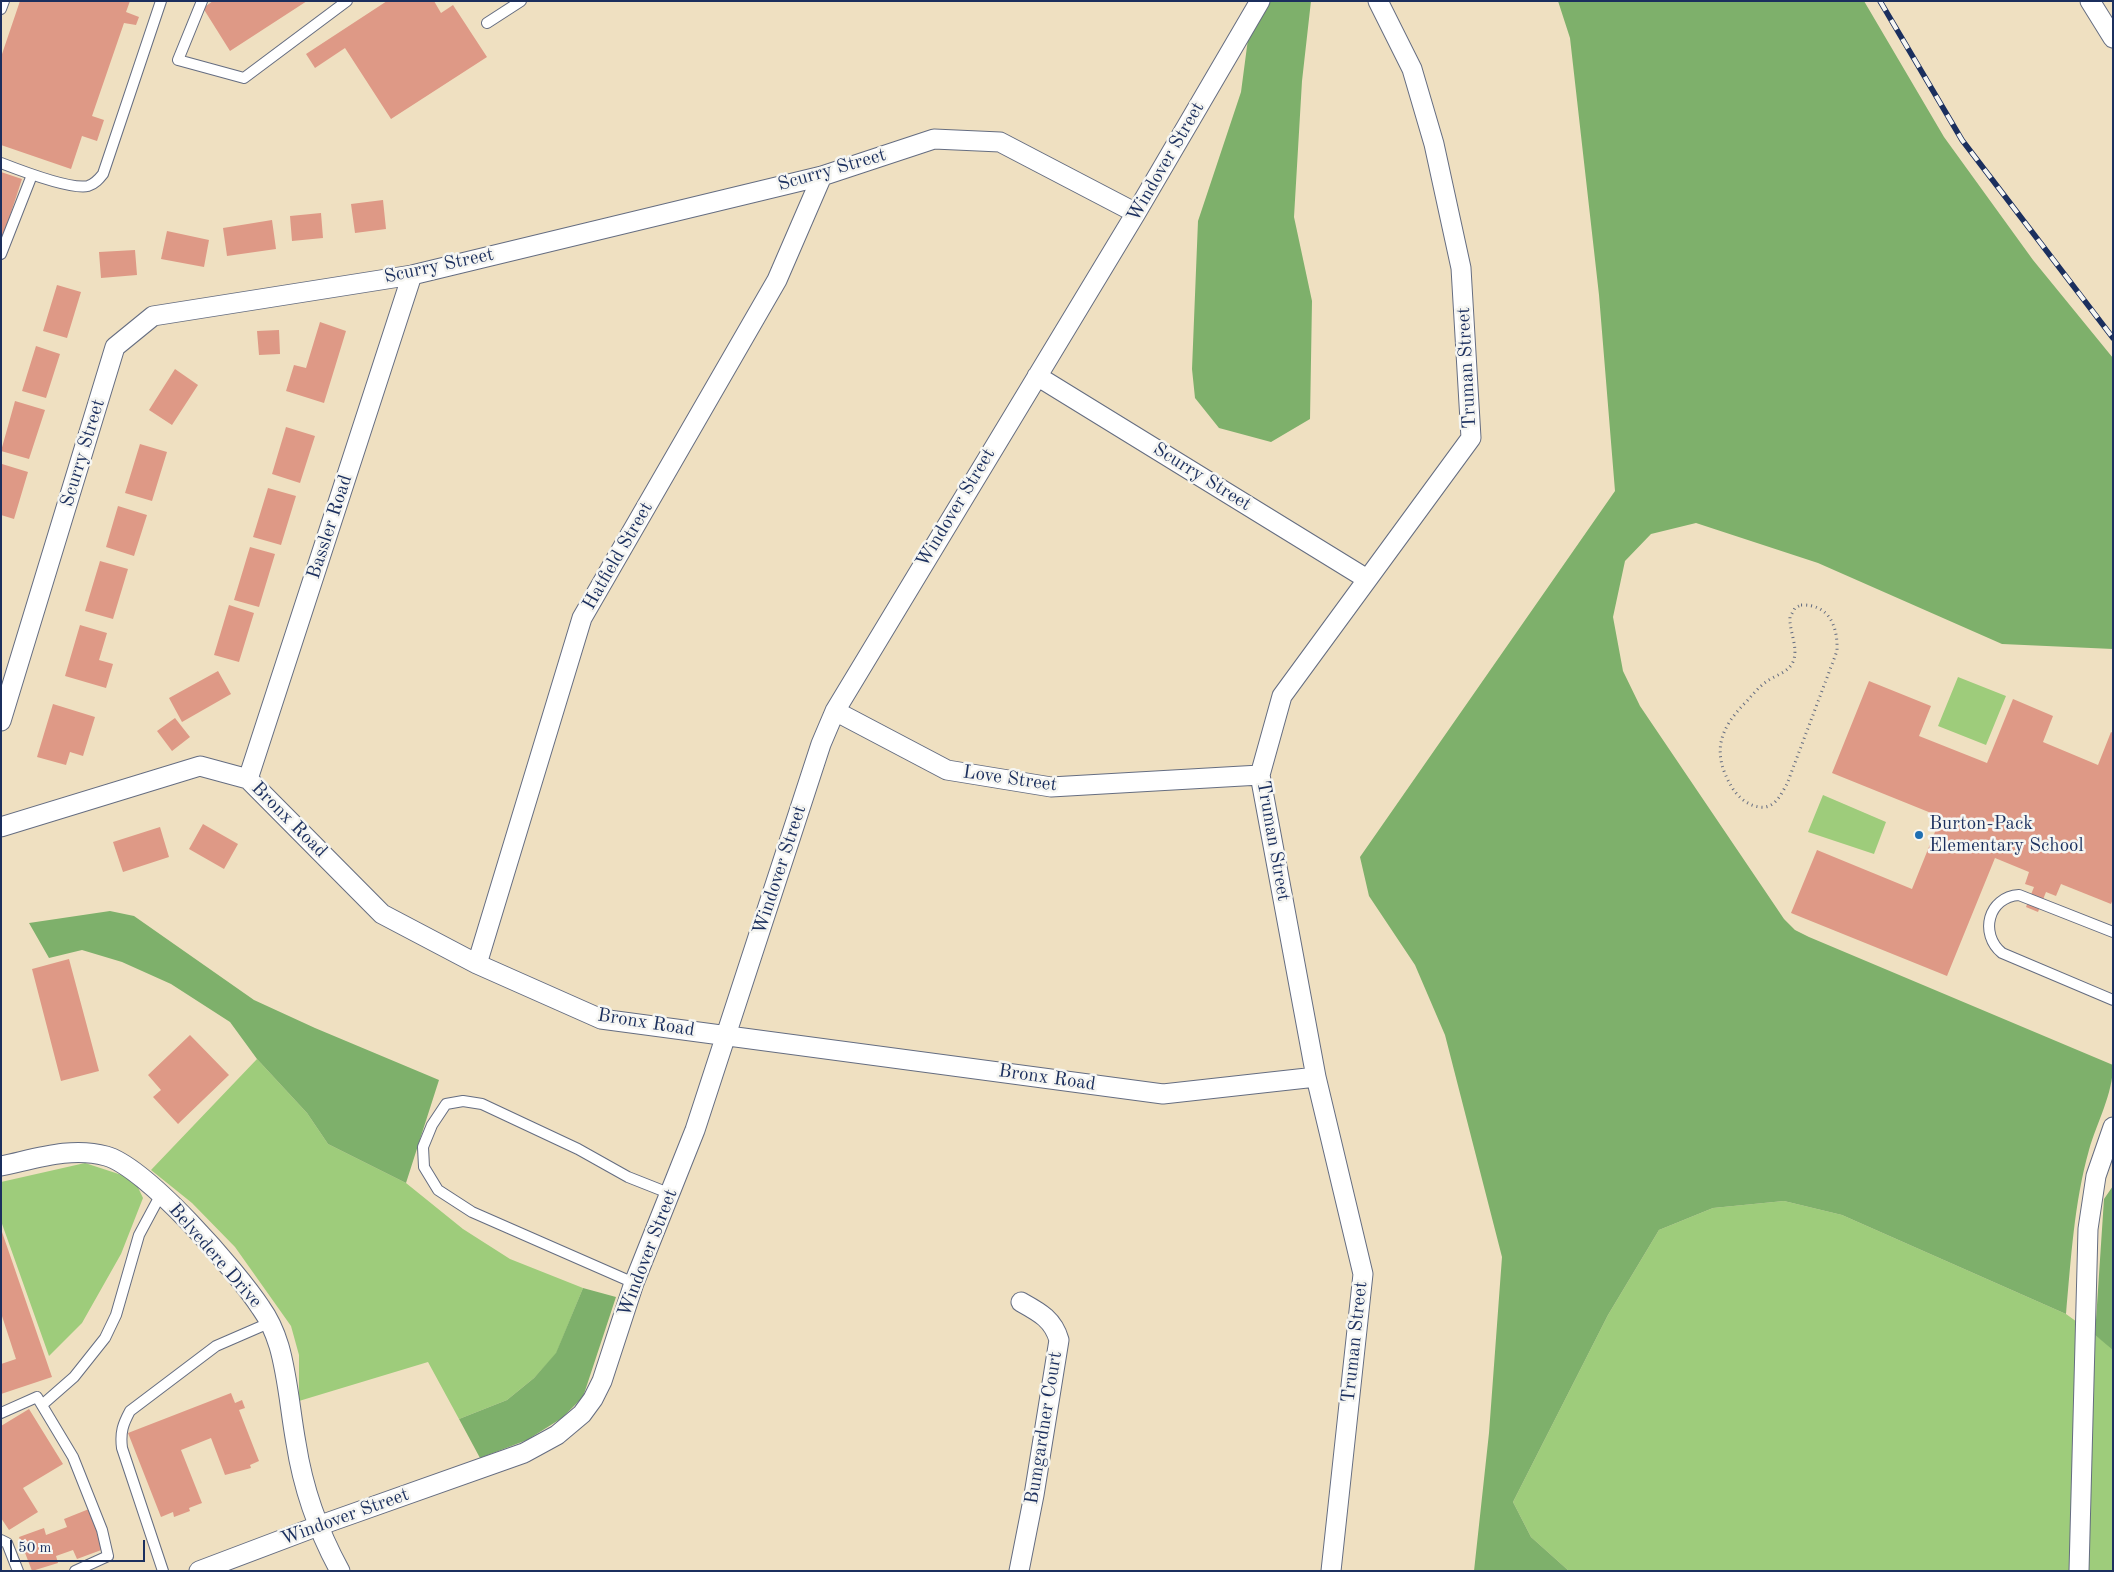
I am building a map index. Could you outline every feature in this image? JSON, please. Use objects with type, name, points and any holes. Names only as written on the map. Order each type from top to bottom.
[{"type":"street","name":"Windover Street","points":[[199,1571],[318,1526],[524,1453],[571,1426],[593,1400],[602,1380],[634,1283],[696,1130],[821,744],[835,711],[1136,213],[1260,1]]},
{"type":"street","name":"Truman Street","points":[[1331,1571],[1363,1274],[1316,1078],[1260,775],[1282,696],[1471,438],[1462,268],[1434,144],[1412,69],[1378,1]]},
{"type":"street","points":[[2090,1],[2113,38]]},
{"type":"street","name":"Scurry Street","points":[[1,721],[115,347],[154,316],[412,274],[822,176],[934,140],[1000,142],[1136,213]]},
{"type":"street","name":"Hatfield Street","points":[[477,964],[582,618],[777,280],[822,176]]},
{"type":"street","name":"Bassler Road","points":[[248,779],[412,274]]},
{"type":"street","name":"Scurry Street","points":[[1037,376],[1367,579]]},
{"type":"street","name":"Love Street","points":[[835,711],[947,770],[1051,788],[1260,775]]},
{"type":"street","name":"Bronx Road","points":[[1,827],[200,766],[248,779],[382,914],[477,964],[601,1019],[1163,1094],[1316,1078]]},
{"type":"street","points":[[2079,1571],[2088,1229],[2096,1176],[2113,1127]]},
{"type":"street","name":"Belvedere Drive","points":[[1,1166],[71,1152],[90,1153],[121,1162],[161,1194],[217,1253],[253,1296],[269,1323],[281,1355],[302,1473],[318,1526],[340,1571]]},
{"type":"street","name":"Bumgardner Court","points":[[1019,1571],[1034,1495],[1059,1340],[1056,1330],[1046,1316],[1021,1302]]},
{"type":"lane","points":[[1,9],[4,1]]},
{"type":"lane","points":[[1,163],[32,175],[87,186],[97,182],[104,174],[161,1]]},
{"type":"lane","points":[[202,1],[178,60],[244,78],[347,1]]},
{"type":"lane","points":[[487,23],[521,1]]},
{"type":"lane","points":[[1,254],[32,175]]},
{"type":"lane","points":[[2113,932],[2018,895],[2006,897],[2000,901],[1995,906],[1988,921],[1990,937],[2002,953],[2113,1000]]},
{"type":"lane","points":[[634,1283],[472,1212],[438,1190],[424,1167],[423,1146],[432,1125],[446,1104],[462,1101],[482,1104],[578,1149],[628,1177],[671,1194]]},
{"type":"lane","points":[[42,1406],[74,1377],[105,1338],[116,1315],[139,1235],[161,1194]]},
{"type":"lane","points":[[164,1571],[122,1448],[120,1434],[123,1424],[130,1411],[216,1346],[269,1323]]},
{"type":"lane","points":[[1,1413],[37,1398],[72,1456],[102,1530],[108,1556],[75,1571]]},
{"type":"lane","points":[[1,1540],[8,1543],[18,1571]]},
{"type":"path","points":[[1810,605],[1826,612],[1832,620],[1838,641],[1835,660],[1780,797],[1771,805],[1762,808],[1751,805],[1734,790],[1726,775],[1720,740],[1723,730],[1735,714],[1765,683],[1787,670],[1793,661],[1795,654],[1789,623],[1795,608],[1810,605]]},
{"type":"green space","points":[[1253,1],[1311,1],[1302,81],[1294,217],[1312,301],[1310,419],[1271,442],[1219,428],[1195,398],[1192,369],[1198,221],[1241,92]]},
{"type":"green space","points":[[1558,1],[1864,1],[1944,137],[2033,260],[2113,358],[2113,649],[2002,644],[1818,563],[1696,523],[1651,534],[1625,561],[1613,617],[1623,671],[1640,706],[1784,919],[1795,930],[2113,1065],[2110,1087],[2092,1139],[2080,1190],[2066,1314],[1842,1215],[1784,1201],[1713,1208],[1659,1230],[1608,1315],[1513,1502],[1531,1537],[1569,1571],[1474,1571],[1489,1433],[1502,1257],[1445,1035],[1415,965],[1369,896],[1360,857],[1615,491],[1599,295],[1570,38]]},
{"type":"green space","points":[[1958,677],[2006,696],[1986,745],[1938,726]]},
{"type":"green space","points":[[1823,795],[1886,822],[1874,854],[1808,832]]},
{"type":"green space","points":[[110,911],[134,916],[254,1000],[439,1080],[406,1183],[328,1144],[307,1113],[257,1059],[230,1022],[171,984],[122,962],[82,950],[49,958],[29,923]]},
{"type":"green space","points":[[257,1059],[307,1113],[328,1144],[406,1183],[463,1229],[510,1259],[583,1288],[556,1354],[534,1378],[507,1400],[459,1419],[428,1362],[299,1401],[299,1355],[291,1326],[235,1247],[192,1203],[151,1170]]},
{"type":"green space","points":[[85,1163],[134,1179],[143,1198],[121,1254],[82,1323],[49,1356],[1,1221],[1,1182]]},
{"type":"green space","points":[[2113,1186],[2113,1350],[2095,1335],[2104,1199]]},
{"type":"green space","points":[[1784,1201],[1842,1215],[2066,1314],[2113,1348],[2113,1571],[1569,1571],[1531,1537],[1513,1502],[1608,1315],[1659,1230],[1713,1208]]},
{"type":"green space","points":[[583,1288],[616,1297],[583,1397],[562,1418],[527,1440],[480,1458],[459,1419],[507,1400],[534,1378],[556,1353]]},
{"type":"building","points":[[20,1],[130,1],[126,12],[139,17],[136,25],[124,23],[92,116],[104,120],[97,141],[82,136],[71,169],[1,145],[1,57]]},
{"type":"building","points":[[213,1],[307,1],[230,51],[203,8]]},
{"type":"building","points":[[387,1],[434,1],[441,13],[453,5],[487,57],[391,119],[345,48],[315,68],[306,54]]},
{"type":"building","points":[[1,172],[22,179],[2,240],[1,240]]},
{"type":"building","points":[[383,200],[386,229],[355,233],[351,204]]},
{"type":"building","points":[[321,213],[323,238],[292,241],[290,216]]},
{"type":"building","points":[[272,220],[276,249],[227,256],[223,228]]},
{"type":"building","points":[[167,231],[209,240],[204,267],[161,259]]},
{"type":"building","points":[[135,250],[137,275],[101,278],[99,252]]},
{"type":"building","points":[[57,285],[81,292],[67,338],[43,331]]},
{"type":"building","points":[[320,322],[346,331],[324,403],[286,391],[294,365],[306,368]]},
{"type":"building","points":[[279,330],[280,354],[259,355],[257,331]]},
{"type":"building","points":[[36,346],[60,354],[46,398],[22,391]]},
{"type":"building","points":[[175,369],[198,385],[172,425],[149,410]]},
{"type":"building","points":[[15,401],[45,410],[29,459],[1,451]]},
{"type":"building","points":[[286,427],[315,436],[300,483],[272,474]]},
{"type":"building","points":[[140,444],[167,452],[152,501],[125,493]]},
{"type":"building","points":[[2,464],[28,472],[14,519],[1,515]]},
{"type":"building","points":[[268,488],[296,496],[281,545],[253,537]]},
{"type":"building","points":[[118,506],[147,515],[134,556],[106,547]]},
{"type":"building","points":[[250,547],[275,554],[259,607],[234,600]]},
{"type":"building","points":[[100,561],[128,569],[113,619],[85,611]]},
{"type":"building","points":[[229,605],[254,613],[239,662],[214,655]]},
{"type":"building","points":[[80,625],[107,633],[99,660],[113,664],[106,688],[65,676]]},
{"type":"building","points":[[218,671],[231,694],[182,722],[169,698]]},
{"type":"building","points":[[1869,681],[1931,706],[1919,736],[1987,763],[2013,699],[2053,716],[2043,742],[2098,765],[2111,732],[2113,733],[2113,899],[2111,904],[2061,884],[2056,896],[2046,892],[2038,912],[2026,907],[2034,887],[2025,884],[2029,872],[1995,858],[1947,976],[1791,913],[1817,850],[1912,889],[1941,817],[1832,773]]},
{"type":"building","points":[[53,704],[95,717],[83,756],[70,752],[66,765],[37,757]]},
{"type":"building","points":[[175,718],[190,737],[172,751],[157,731]]},
{"type":"building","points":[[203,824],[238,844],[224,869],[189,849]]},
{"type":"building","points":[[160,827],[169,857],[123,872],[113,842]]},
{"type":"building","points":[[69,959],[99,1071],[61,1081],[32,969]]},
{"type":"building","points":[[190,1035],[229,1075],[178,1124],[153,1097],[161,1090],[148,1075]]},
{"type":"building","points":[[2,1232],[52,1377],[1,1394],[1,1364],[16,1359],[1,1313]]},
{"type":"building","points":[[231,1393],[235,1403],[242,1400],[245,1408],[239,1410],[259,1461],[250,1465],[251,1468],[225,1475],[211,1438],[181,1450],[202,1503],[189,1508],[190,1511],[174,1517],[173,1512],[161,1517],[128,1433]]},
{"type":"building","points":[[29,1409],[63,1464],[23,1488],[38,1512],[9,1530],[1,1518],[1,1426]]},
{"type":"building","points":[[89,1509],[104,1549],[77,1559],[73,1550],[56,1556],[58,1563],[32,1571],[19,1537],[44,1528],[46,1535],[67,1527],[64,1519]]},
{"type":"railway","points":[[1880,1],[1962,140],[2113,338]]},
{"type":"place","name":"Burton-Pack Elementary School","points":[[1919,835]]}]
